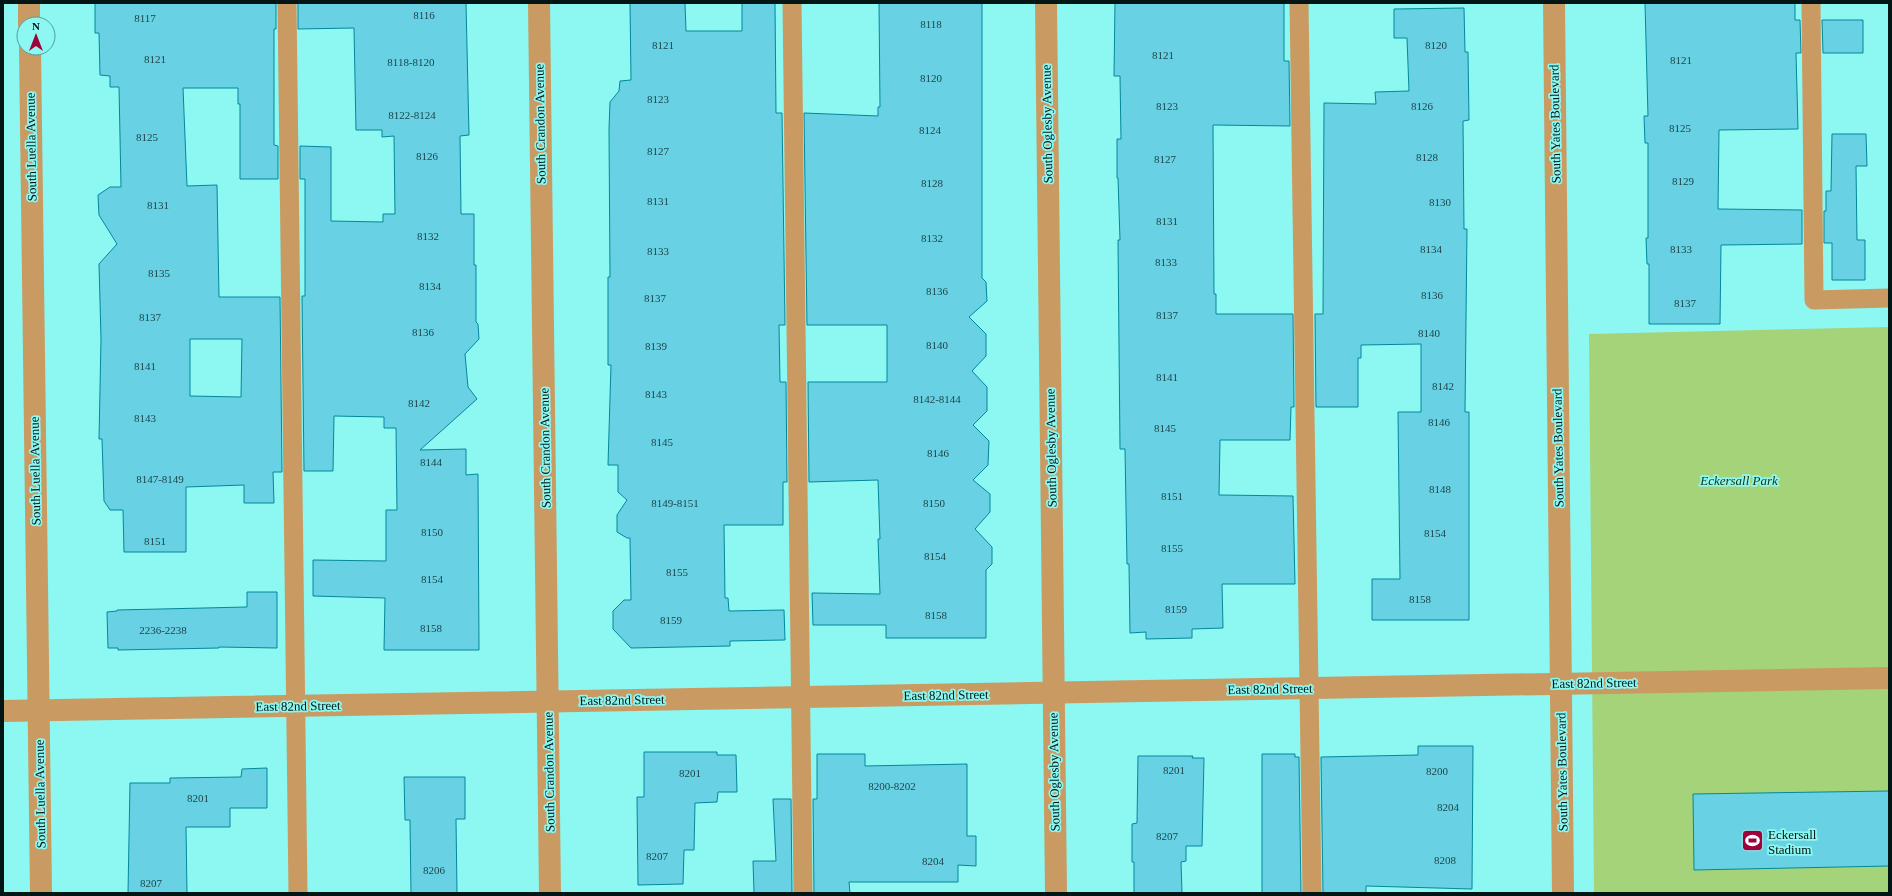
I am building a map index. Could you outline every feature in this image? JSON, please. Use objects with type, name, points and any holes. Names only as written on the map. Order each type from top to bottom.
[{"type":"street","points":[[29,3],[29,16]]},
{"type":"street","name":"South Crandon Avenue","points":[[539,3],[550,893]]},
{"type":"street","name":"South Oglesby Avenue","points":[[1046,3],[1056,893]]},
{"type":"street","name":"South Yates Boulevard","points":[[1554,3],[1563,893]]},
{"type":"street","name":"South Luella Avenue","points":[[30,56],[41,893]]},
{"type":"street","name":"East 82nd Street","points":[[3,711],[1889,678]]},
{"type":"lane","points":[[287,3],[298,893]]},
{"type":"lane","points":[[792,3],[803,893]]},
{"type":"lane","points":[[1299,3],[1312,893]]},
{"type":"lane","points":[[1811,3],[1814,300],[1889,298]]},
{"type":"green space","name":"Eckersall Park","points":[[1889,327],[1889,893],[1594,893],[1589,334]]},
{"type":"building","points":[[95,3],[276,3],[276,29],[274,29],[274,145],[278,146],[278,179],[240,179],[240,104],[238,104],[238,88],[183,88],[187,186],[217,185],[219,297],[280,297],[282,472],[273,472],[274,503],[244,503],[244,485],[186,487],[186,552],[124,552],[123,510],[110,510],[104,501],[102,439],[99,439],[101,339],[99,264],[117,244],[99,215],[98,195],[110,187],[121,187],[119,87],[110,87],[110,76],[100,75],[99,33],[95,33]],"holes":[[[190,339],[242,339],[241,397],[190,396]]]},
{"type":"building","points":[[298,3],[466,3],[469,135],[460,136],[461,214],[474,214],[476,322],[478,324],[479,339],[465,354],[468,387],[477,399],[420,450],[466,449],[466,475],[478,474],[479,650],[384,650],[385,598],[313,596],[313,560],[386,561],[386,510],[397,510],[396,428],[384,428],[384,417],[334,416],[333,471],[304,471],[302,296],[305,296],[305,179],[300,179],[300,146],[331,147],[331,221],[383,222],[383,214],[395,214],[394,136],[382,137],[382,130],[356,130],[354,28],[298,29]]},
{"type":"building","points":[[630,3],[685,3],[686,31],[742,31],[742,3],[775,3],[776,113],[782,113],[785,325],[779,325],[780,382],[786,382],[787,482],[783,482],[783,525],[724,525],[725,598],[728,598],[729,611],[784,610],[785,640],[730,641],[730,646],[631,648],[613,629],[613,611],[624,600],[631,600],[630,538],[627,538],[617,532],[617,515],[627,500],[618,492],[618,465],[608,465],[611,365],[608,365],[608,277],[610,277],[609,129],[610,102],[619,91],[620,81],[631,80]]},
{"type":"building","points":[[879,3],[982,3],[982,278],[986,282],[987,301],[969,317],[986,334],[986,356],[972,371],[987,387],[987,411],[973,425],[989,441],[988,465],[973,480],[990,494],[990,512],[975,529],[992,547],[992,564],[986,570],[986,638],[886,638],[886,625],[813,625],[812,593],[880,594],[878,480],[809,482],[808,382],[887,382],[887,325],[807,325],[804,113],[878,116],[878,107],[880,107]]},
{"type":"building","points":[[1115,3],[1284,3],[1284,61],[1289,61],[1290,126],[1213,125],[1214,294],[1216,294],[1216,314],[1293,314],[1294,407],[1291,407],[1290,440],[1220,440],[1219,495],[1293,496],[1295,584],[1222,584],[1223,628],[1192,629],[1192,638],[1146,639],[1146,632],[1130,633],[1125,449],[1120,449],[1118,240],[1120,240],[1117,139],[1121,139],[1120,76],[1114,76]]},
{"type":"building","points":[[1645,3],[1795,3],[1795,20],[1800,20],[1801,53],[1796,53],[1798,129],[1719,130],[1718,209],[1802,210],[1802,244],[1721,245],[1720,324],[1649,324],[1649,264],[1647,264],[1646,238],[1648,238],[1648,143],[1645,143],[1644,116],[1648,116]]},
{"type":"building","points":[[1464,8],[1465,52],[1468,52],[1469,120],[1463,121],[1464,229],[1467,229],[1465,412],[1469,412],[1469,620],[1372,620],[1372,579],[1400,579],[1398,412],[1421,412],[1421,344],[1361,345],[1361,358],[1358,358],[1358,407],[1316,407],[1315,314],[1323,314],[1324,103],[1376,104],[1375,92],[1409,91],[1407,38],[1394,38],[1394,9]]},
{"type":"building","points":[[1822,20],[1863,20],[1863,53],[1823,53]]},
{"type":"building","points":[[1832,134],[1866,134],[1867,166],[1856,166],[1857,240],[1865,240],[1865,280],[1832,280],[1832,243],[1824,243],[1824,211],[1826,211],[1826,191],[1831,191]]},
{"type":"building","points":[[247,592],[277,592],[277,648],[219,647],[118,650],[118,648],[108,648],[107,612],[117,610],[247,607]]},
{"type":"building","points":[[1418,746],[1473,746],[1472,889],[1366,886],[1366,893],[1323,893],[1321,757],[1418,755]]},
{"type":"building","points":[[644,752],[717,752],[717,755],[736,755],[737,792],[718,792],[717,802],[695,803],[694,850],[684,850],[683,884],[638,885],[637,797],[644,797]]},
{"type":"building","points":[[817,754],[865,754],[865,766],[967,764],[967,836],[976,836],[976,866],[958,865],[958,882],[849,882],[850,893],[814,893],[813,799],[817,799]]},
{"type":"building","points":[[1262,754],[1295,754],[1295,757],[1299,757],[1301,893],[1262,893]]},
{"type":"building","points":[[1138,756],[1193,756],[1192,758],[1204,758],[1202,846],[1186,846],[1186,861],[1181,862],[1182,893],[1134,893],[1132,824],[1137,823]]},
{"type":"building","points":[[267,768],[267,808],[230,808],[230,827],[186,827],[187,893],[128,893],[130,783],[170,783],[170,778],[241,777],[242,769]]},
{"type":"building","points":[[404,777],[465,777],[465,819],[456,819],[457,893],[411,893],[410,820],[405,820]]},
{"type":"building","points":[[1889,791],[1889,866],[1694,870],[1693,794]]},
{"type":"building","points":[[773,799],[791,799],[792,893],[754,893],[753,861],[776,861]]},
{"type":"place","name":"Eckersall Stadium","points":[[1752,841]]}]
